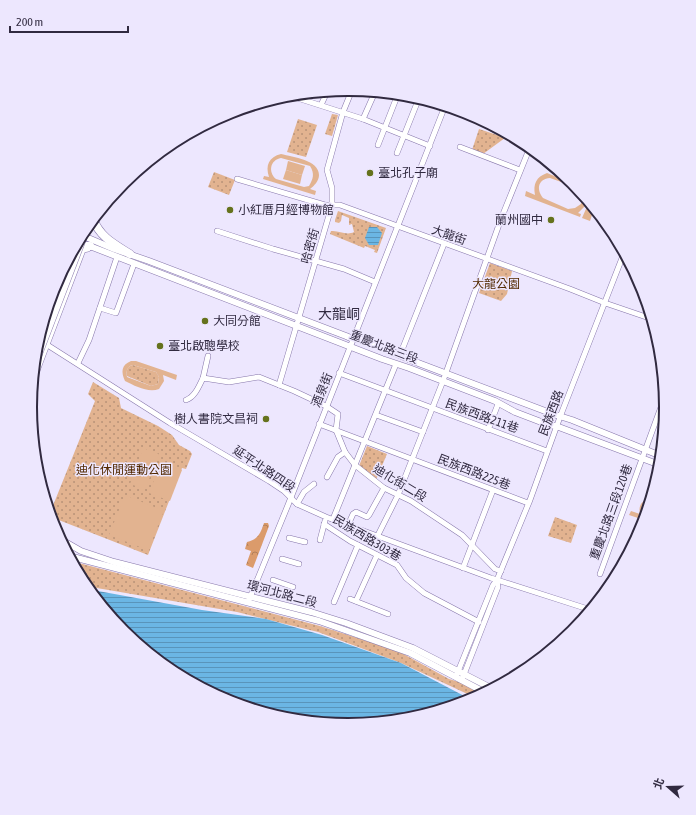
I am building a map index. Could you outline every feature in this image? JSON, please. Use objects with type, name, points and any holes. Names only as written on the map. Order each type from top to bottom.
[{"type":"highway","points":[[96,225],[104,237],[130,254]]},
{"type":"highway","points":[[82,246],[92,247]]},
{"type":"main road","name":"重慶北路三段","points":[[88,237],[114,249],[353,339],[359,339],[446,374],[578,422],[655,454]]},
{"type":"main road","name":"重慶北路三段","points":[[84,244],[495,401],[498,404],[550,425],[654,463]]},
{"type":"main road","name":"環河北路二段","points":[[68,544],[81,551],[114,562],[249,600]]},
{"type":"main road","name":"環河北路二段","points":[[76,558],[249,600],[328,617],[404,644],[460,675],[480,689]]},
{"type":"main road","name":"環河北路二段","points":[[460,675],[486,686]]},
{"type":"street","name":"哈密街","points":[[279,385],[332,205],[332,188],[327,170],[343,112],[350,96]]},
{"type":"street","points":[[321,105],[325,97]]},
{"type":"street","points":[[363,119],[373,97]]},
{"type":"street","points":[[307,99],[363,119],[430,146]]},
{"type":"street","points":[[378,145],[396,100]]},
{"type":"street","points":[[397,153],[417,104]]},
{"type":"street","name":"酒泉街","points":[[249,600],[443,111]]},
{"type":"street","points":[[460,147],[520,170]]},
{"type":"street","points":[[378,535],[398,495],[443,382],[487,259],[527,154]]},
{"type":"street","name":"大龍街","points":[[237,179],[325,205],[340,206],[645,317]]},
{"type":"street","points":[[217,231],[344,269],[375,282]]},
{"type":"street","points":[[400,355],[444,244]]},
{"type":"street","points":[[41,361],[83,250],[92,247]]},
{"type":"street","points":[[44,342],[78,254]]},
{"type":"street","points":[[78,363],[89,340],[117,257]]},
{"type":"street","name":"民族西路","points":[[460,675],[493,585],[501,571],[528,503],[556,426],[621,260]]},
{"type":"street","points":[[100,308],[116,313],[134,264]]},
{"type":"street","name":"延平北路四段","points":[[44,343],[78,363],[170,423],[269,481],[291,497],[297,504],[326,517],[378,535],[462,568],[586,608]]},
{"type":"street","points":[[186,400],[190,399],[194,395],[203,378],[208,356]]},
{"type":"street","points":[[333,519],[366,441],[396,364]]},
{"type":"street","name":"民族西路211巷","points":[[339,373],[547,451]]},
{"type":"street","name":"迪化街二段","points":[[203,378],[229,382],[258,377],[326,406],[338,414],[336,430],[345,452],[355,465],[384,488],[411,501],[462,535],[495,569],[501,571]]},
{"type":"street","points":[[488,430],[498,404]]},
{"type":"street","name":"重慶北路三段120巷","points":[[600,574],[659,412]]},
{"type":"street","points":[[376,414],[423,432]]},
{"type":"street","name":"民族西路225巷","points":[[319,424],[528,503]]},
{"type":"street","points":[[327,477],[338,457],[345,452]]},
{"type":"street","points":[[297,504],[304,492],[314,484]]},
{"type":"street","points":[[348,525],[353,514],[356,512],[367,517],[369,515],[384,488]]},
{"type":"street","points":[[462,568],[493,490]]},
{"type":"street","points":[[320,540],[326,517]]},
{"type":"street","name":"民族西路303巷","points":[[324,524],[358,545],[397,565],[406,578],[424,593],[479,622]]},
{"type":"street","points":[[289,538],[305,542]]},
{"type":"street","points":[[334,602],[358,545]]},
{"type":"street","points":[[356,601],[377,555]]},
{"type":"street","points":[[282,559],[299,564]]},
{"type":"street","points":[[273,580],[293,587]]},
{"type":"street","name":"民族西路","points":[[460,675],[498,587],[497,580]]},
{"type":"street","points":[[350,599],[388,614]]},
{"type":"green space","points":[[332,114],[338,115],[332,136],[325,134]]},
{"type":"green space","points":[[298,119],[317,125],[306,157],[287,152]]},
{"type":"green space","points":[[479,129],[504,138],[483,154],[472,150]]},
{"type":"green space","points":[[281,154],[298,158],[315,166],[318,170],[319,177],[310,189],[316,191],[315,195],[263,179],[264,176],[269,177],[269,162],[277,155]],"holes":[[[281,158],[310,166],[313,172],[312,179],[309,186],[304,187],[276,179],[271,170],[274,161]]]},
{"type":"green space","points":[[288,161],[305,166],[302,175],[286,170]]},
{"type":"green space","points":[[286,170],[302,175],[300,184],[283,179]]},
{"type":"green space","points":[[214,172],[235,180],[229,195],[208,187]]},
{"type":"green space","points":[[547,173],[556,177],[562,182],[550,178],[543,180],[539,185],[539,191],[543,198],[568,209],[575,208],[582,202],[585,206],[578,213],[581,214],[580,217],[525,196],[526,191],[535,195],[534,187],[536,181]]},
{"type":"green space","points":[[587,208],[592,215],[590,221],[582,218]]},
{"type":"green space","points":[[338,211],[386,228],[377,253],[374,252],[375,250],[365,246],[364,248],[330,234],[331,231],[345,233],[354,232],[352,224],[349,225],[349,218],[342,215],[339,223],[335,222]]},
{"type":"green space","name":"大龍公園","points":[[490,263],[512,271],[507,294],[501,301],[479,293]]},
{"type":"green space","points":[[131,361],[136,361],[177,375],[176,380],[163,375],[164,381],[159,389],[155,390],[133,385],[125,381],[123,375],[123,369]],"holes":[[[133,365],[156,372],[159,377],[158,384],[151,386],[127,377],[127,369],[129,366]]]},
{"type":"green space","points":[[133,365],[156,372],[159,377],[158,384],[151,386],[127,376],[127,369],[129,366]]},
{"type":"green space","name":"迪化休閒運動公園","points":[[93,382],[119,398],[121,408],[158,426],[172,435],[179,445],[190,451],[192,454],[186,469],[182,468],[148,555],[59,520],[53,505],[95,401],[88,394]]},
{"type":"green space","points":[[367,446],[387,454],[376,480],[359,466]]},
{"type":"green space","points":[[143,448],[159,454],[145,489],[130,484]]},
{"type":"green space","points":[[161,462],[182,470],[170,501],[149,493]]},
{"type":"green space","points":[[125,495],[164,511],[148,550],[109,535]]},
{"type":"green space","points":[[644,501],[640,513],[640,506]]},
{"type":"green space","points":[[631,511],[640,514],[638,518],[629,515]]},
{"type":"green space","points":[[555,517],[577,525],[571,543],[548,536]]},
{"type":"green space","points":[[264,523],[268,523],[269,526],[253,568],[246,565],[251,551],[245,549],[247,542],[251,541],[258,535]]},
{"type":"green space","points":[[79,563],[320,626],[398,651],[449,679],[466,684],[478,690],[468,694],[401,663],[318,632],[237,612],[94,588]]},
{"type":"water","points":[[369,227],[377,227],[382,233],[378,245],[369,245],[365,238]]},
{"type":"water","points":[[97,591],[202,610],[266,619],[322,635],[401,663],[464,696],[428,708],[389,716],[368,718],[328,718],[287,713],[229,695],[192,677],[175,666],[143,641],[114,613]]},
{"type":"ferry route","points":[[278,711],[295,714]]},
{"type":"place","name":"臺北孔子廟","points":[[370,173]]},
{"type":"place","name":"小紅厝月經博物館","points":[[230,210]]},
{"type":"place","name":"蘭州國中","points":[[551,220]]},
{"type":"place","name":"大同分館","points":[[205,321]]},
{"type":"place","name":"臺北啟聰學校","points":[[160,346]]},
{"type":"place","name":"樹人書院文昌祠","points":[[266,419]]},
{"type":"district","name":"大龍峒","points":[[339,314]]}]
